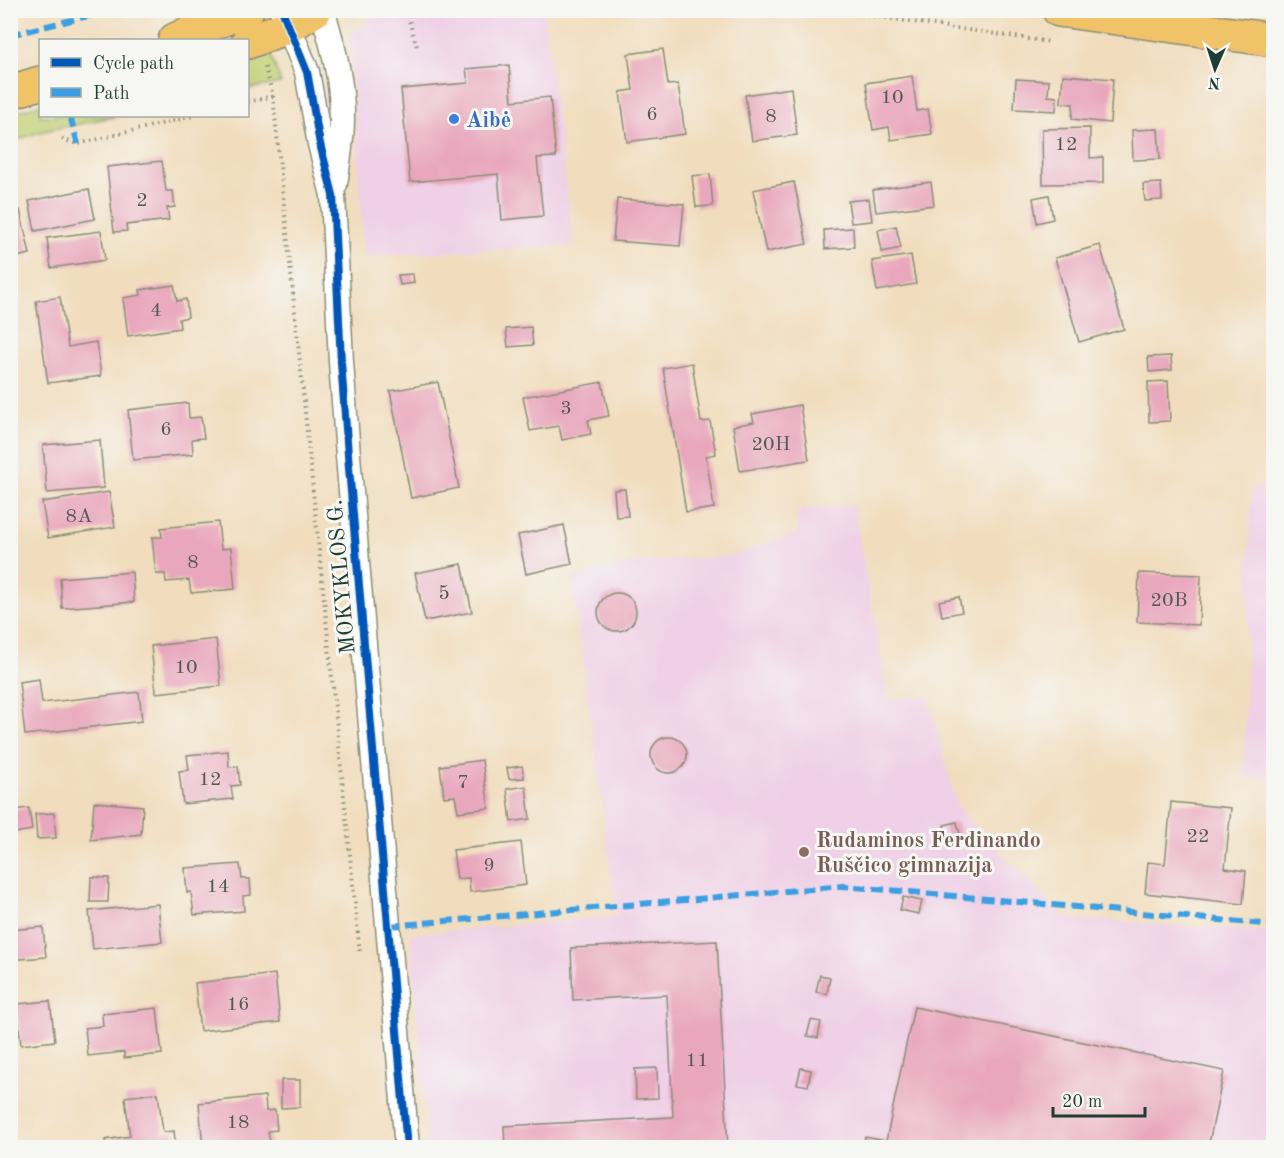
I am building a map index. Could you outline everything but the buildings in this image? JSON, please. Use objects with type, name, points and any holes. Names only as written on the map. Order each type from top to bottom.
[{"type":"main road","points":[[177,39],[246,10]]},
{"type":"main road","points":[[1059,10],[1274,39]]},
{"type":"main road","points":[[255,51],[295,16]]},
{"type":"main road","points":[[10,92],[39,83]]},
{"type":"street","name":"MOKYKLOS G.","points":[[322,10],[329,31],[339,81],[342,116],[341,141],[333,195],[341,362],[407,1148]]},
{"type":"street","name":"MOKYKLOS G.","points":[[295,16],[320,144],[333,195]]},
{"type":"path","points":[[406,10],[417,47]]},
{"type":"path","points":[[832,10],[869,14]]},
{"type":"path","points":[[255,51],[273,96],[361,958]]},
{"type":"path","points":[[249,102],[273,96]]},
{"type":"path","points":[[62,139],[78,144],[189,117]]},
{"type":"shaded area","points":[[375,11],[543,11],[574,245],[364,256],[350,37]]},
{"type":"shaded area","points":[[1273,481],[1273,781],[1244,776],[1251,490]]},
{"type":"shaded area","name":"Rudaminos Ferdinando Ruščico gimnazija","points":[[853,505],[889,700],[927,695],[958,808],[1065,918],[1273,932],[1273,1147],[428,1147],[410,934],[617,916],[572,578],[629,563],[730,556],[798,533],[797,510]]},
{"type":"green space","points":[[269,50],[281,83],[249,89],[249,55]]},
{"type":"green space","points":[[39,104],[39,117],[113,117],[39,132],[11,142],[11,114]]},
{"type":"marked path","points":[[10,35],[113,10]]},
{"type":"marked path","points":[[70,117],[78,144]]},
{"type":"marked path","points":[[389,926],[844,886],[1274,925]]},
{"type":"cycle path","points":[[282,10],[307,72],[320,144],[333,195],[349,468],[407,1148]]},
{"type":"place","name":"Aibė","points":[[454,119]]},
{"type":"place","name":"Rudaminos Ferdinando Ruščico gimnazija","points":[[804,852]]}]
